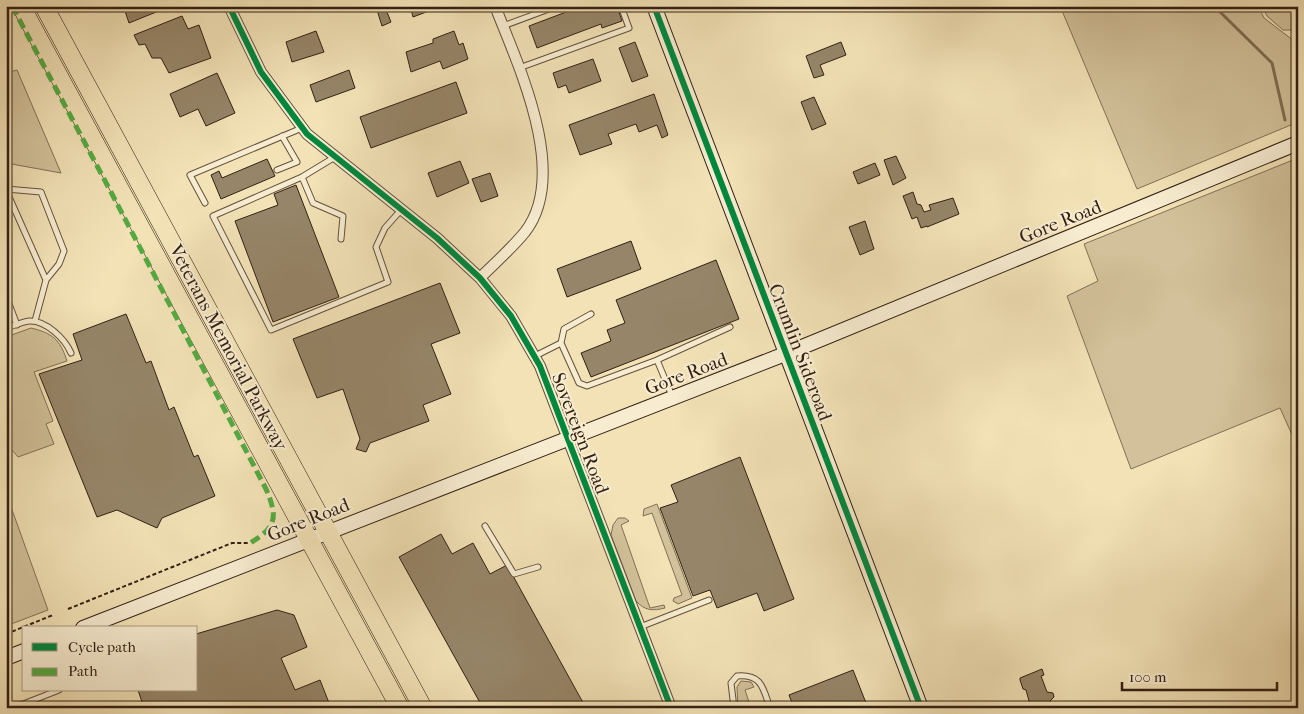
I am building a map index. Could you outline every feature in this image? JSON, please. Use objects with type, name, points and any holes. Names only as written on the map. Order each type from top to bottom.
[{"type":"highway","name":"Veterans Memorial Parkway","points":[[21,6],[400,708]]},
{"type":"highway","name":"Veterans Memorial Parkway","points":[[44,6],[423,708]]},
{"type":"main road","name":"Crumlin Sideroad","points":[[654,6],[921,708]]},
{"type":"main road","name":"Gore Road","points":[[88,626],[327,531],[785,354],[1298,143]]},
{"type":"main road","points":[[6,658],[22,652]]},
{"type":"street","name":"Sovereign Road","points":[[229,6],[261,72],[307,134],[438,238],[480,278],[511,316],[534,357],[671,708]]},
{"type":"street","points":[[480,278],[526,231],[539,202],[545,169],[535,112],[495,6]]},
{"type":"lane","points":[[503,26],[557,6]]},
{"type":"lane","points":[[518,68],[629,28],[620,6]]},
{"type":"lane","points":[[204,203],[190,175],[302,128]]},
{"type":"lane","points":[[277,170],[297,162],[282,136]]},
{"type":"lane","points":[[335,157],[302,177],[214,216],[271,330],[388,282],[376,247],[385,228],[401,210]]},
{"type":"lane","points":[[302,177],[313,203],[343,216],[341,239]]},
{"type":"lane","points":[[35,321],[46,280],[59,264],[64,252],[41,192],[6,189],[46,280]]},
{"type":"lane","points":[[6,296],[17,325]]},
{"type":"lane","points":[[591,314],[564,330],[561,343],[578,383],[587,386],[657,360],[730,327]]},
{"type":"lane","points":[[6,328],[35,321],[66,342],[71,353]]},
{"type":"lane","points":[[534,357],[561,343]]},
{"type":"lane","points":[[657,360],[672,398]]},
{"type":"lane","points":[[485,526],[514,574],[538,567]]},
{"type":"lane","points":[[639,627],[709,600]]},
{"type":"lane","points":[[734,708],[731,683],[737,676],[748,675],[757,679],[763,686],[770,708]]},
{"type":"lane","points":[[13,708],[53,692]]},
{"type":"path","points":[[68,609],[232,544],[250,544]]},
{"type":"path","points":[[26,626],[53,615]]},
{"type":"path","points":[[6,634],[22,628]]},
{"type":"shaded area","points":[[1060,6],[1258,6],[1264,18],[1298,44],[1298,122],[1137,189]]},
{"type":"shaded area","points":[[1262,6],[1298,6],[1298,30],[1283,30],[1267,16]]},
{"type":"shaded area","points":[[17,70],[61,173],[6,163],[6,73]]},
{"type":"shaded area","points":[[1298,158],[1298,448],[1280,408],[1131,469],[1067,296],[1098,281],[1084,244]]},
{"type":"shaded area","points":[[31,328],[44,332],[54,338],[61,347],[67,361],[34,372],[53,421],[46,424],[54,444],[18,457],[6,443],[6,337]]},
{"type":"shaded area","points":[[6,493],[48,610],[6,626]]},
{"type":"shaded area","points":[[657,504],[692,598],[678,604],[673,601],[674,598],[682,595],[652,513],[643,516],[644,509]]},
{"type":"shaded area","points":[[618,518],[625,518],[629,521],[621,525],[650,608],[664,605],[665,608],[649,609],[636,601],[611,535],[613,525]]},
{"type":"shaded area","points":[[741,681],[751,682],[754,687],[745,690],[751,708],[738,708],[737,687]]},
{"type":"building","points":[[129,6],[171,6],[129,23],[125,11]]},
{"type":"building","points":[[410,6],[442,6],[413,17]]},
{"type":"building","points":[[582,6],[617,6],[622,21],[602,28],[601,24],[537,48],[529,26]]},
{"type":"building","points":[[385,7],[391,22],[382,26],[377,10]]},
{"type":"building","points":[[182,16],[188,29],[199,25],[211,58],[169,73],[161,58],[152,58],[145,44],[139,45],[134,35]]},
{"type":"building","points":[[316,31],[324,52],[292,62],[286,42]]},
{"type":"building","points":[[454,31],[459,45],[463,43],[468,59],[443,69],[440,61],[411,72],[406,52],[433,43],[433,39]]},
{"type":"building","points":[[635,42],[648,76],[632,82],[619,48]]},
{"type":"building","points":[[841,42],[846,55],[820,65],[824,75],[814,78],[806,56]]},
{"type":"building","points":[[593,59],[601,81],[569,93],[566,85],[558,88],[553,73]]},
{"type":"building","points":[[349,70],[355,88],[316,102],[310,85]]},
{"type":"building","points":[[217,73],[235,113],[206,126],[198,109],[180,117],[170,94]]},
{"type":"building","points":[[456,82],[467,113],[371,148],[360,117]]},
{"type":"building","points":[[654,94],[668,135],[662,138],[657,125],[639,132],[636,124],[608,134],[612,144],[580,155],[569,125]]},
{"type":"building","points":[[814,97],[826,124],[812,130],[801,102]]},
{"type":"building","points":[[896,156],[906,178],[893,185],[884,160]]},
{"type":"building","points":[[267,159],[275,176],[221,199],[211,175],[219,171],[222,178]]},
{"type":"building","points":[[460,161],[469,183],[437,197],[428,173]]},
{"type":"building","points":[[875,163],[880,175],[858,184],[853,172]]},
{"type":"building","points":[[490,173],[498,196],[481,202],[472,179]]},
{"type":"building","points":[[296,185],[339,297],[273,322],[235,221],[278,205],[274,194]]},
{"type":"building","points":[[913,192],[917,204],[921,205],[924,212],[931,210],[929,205],[953,198],[959,214],[921,228],[917,217],[912,219],[903,196]]},
{"type":"building","points":[[865,221],[874,249],[860,255],[849,227]]},
{"type":"building","points":[[631,241],[641,269],[567,297],[557,269]]},
{"type":"building","points":[[716,260],[739,319],[591,377],[581,353],[611,341],[607,330],[625,323],[616,300]]},
{"type":"building","points":[[440,283],[460,333],[431,344],[451,394],[423,405],[429,421],[370,443],[366,452],[356,449],[360,439],[343,389],[317,398],[293,339]]},
{"type":"building","points":[[126,314],[146,363],[151,361],[169,410],[174,407],[194,457],[198,455],[215,496],[162,518],[157,528],[117,510],[97,517],[39,374],[82,360],[73,334]]},
{"type":"building","points":[[740,457],[794,599],[764,611],[757,593],[717,608],[710,590],[693,596],[660,508],[678,502],[671,485]]},
{"type":"building","points":[[441,534],[452,554],[473,543],[490,574],[507,565],[586,708],[483,708],[399,557]]},
{"type":"building","points":[[277,610],[294,615],[307,647],[281,658],[295,690],[320,680],[331,708],[135,708],[143,705],[139,692],[198,692],[198,633]]},
{"type":"building","points":[[1042,669],[1044,675],[1041,676],[1047,692],[1053,693],[1054,697],[1050,701],[1053,708],[1031,708],[1026,690],[1023,689],[1020,678]]},
{"type":"building","points":[[853,670],[868,708],[794,708],[789,695]]},
{"type":"waterway","points":[[1214,6],[1272,63],[1285,120]]},
{"type":"marked path","points":[[12,6],[266,489],[272,507],[273,520],[266,532],[250,543]]},
{"type":"cycle path","points":[[229,6],[261,72],[307,134],[437,238],[480,278],[511,316],[540,366],[671,708]]},
{"type":"cycle path","points":[[654,6],[921,708]]}]
